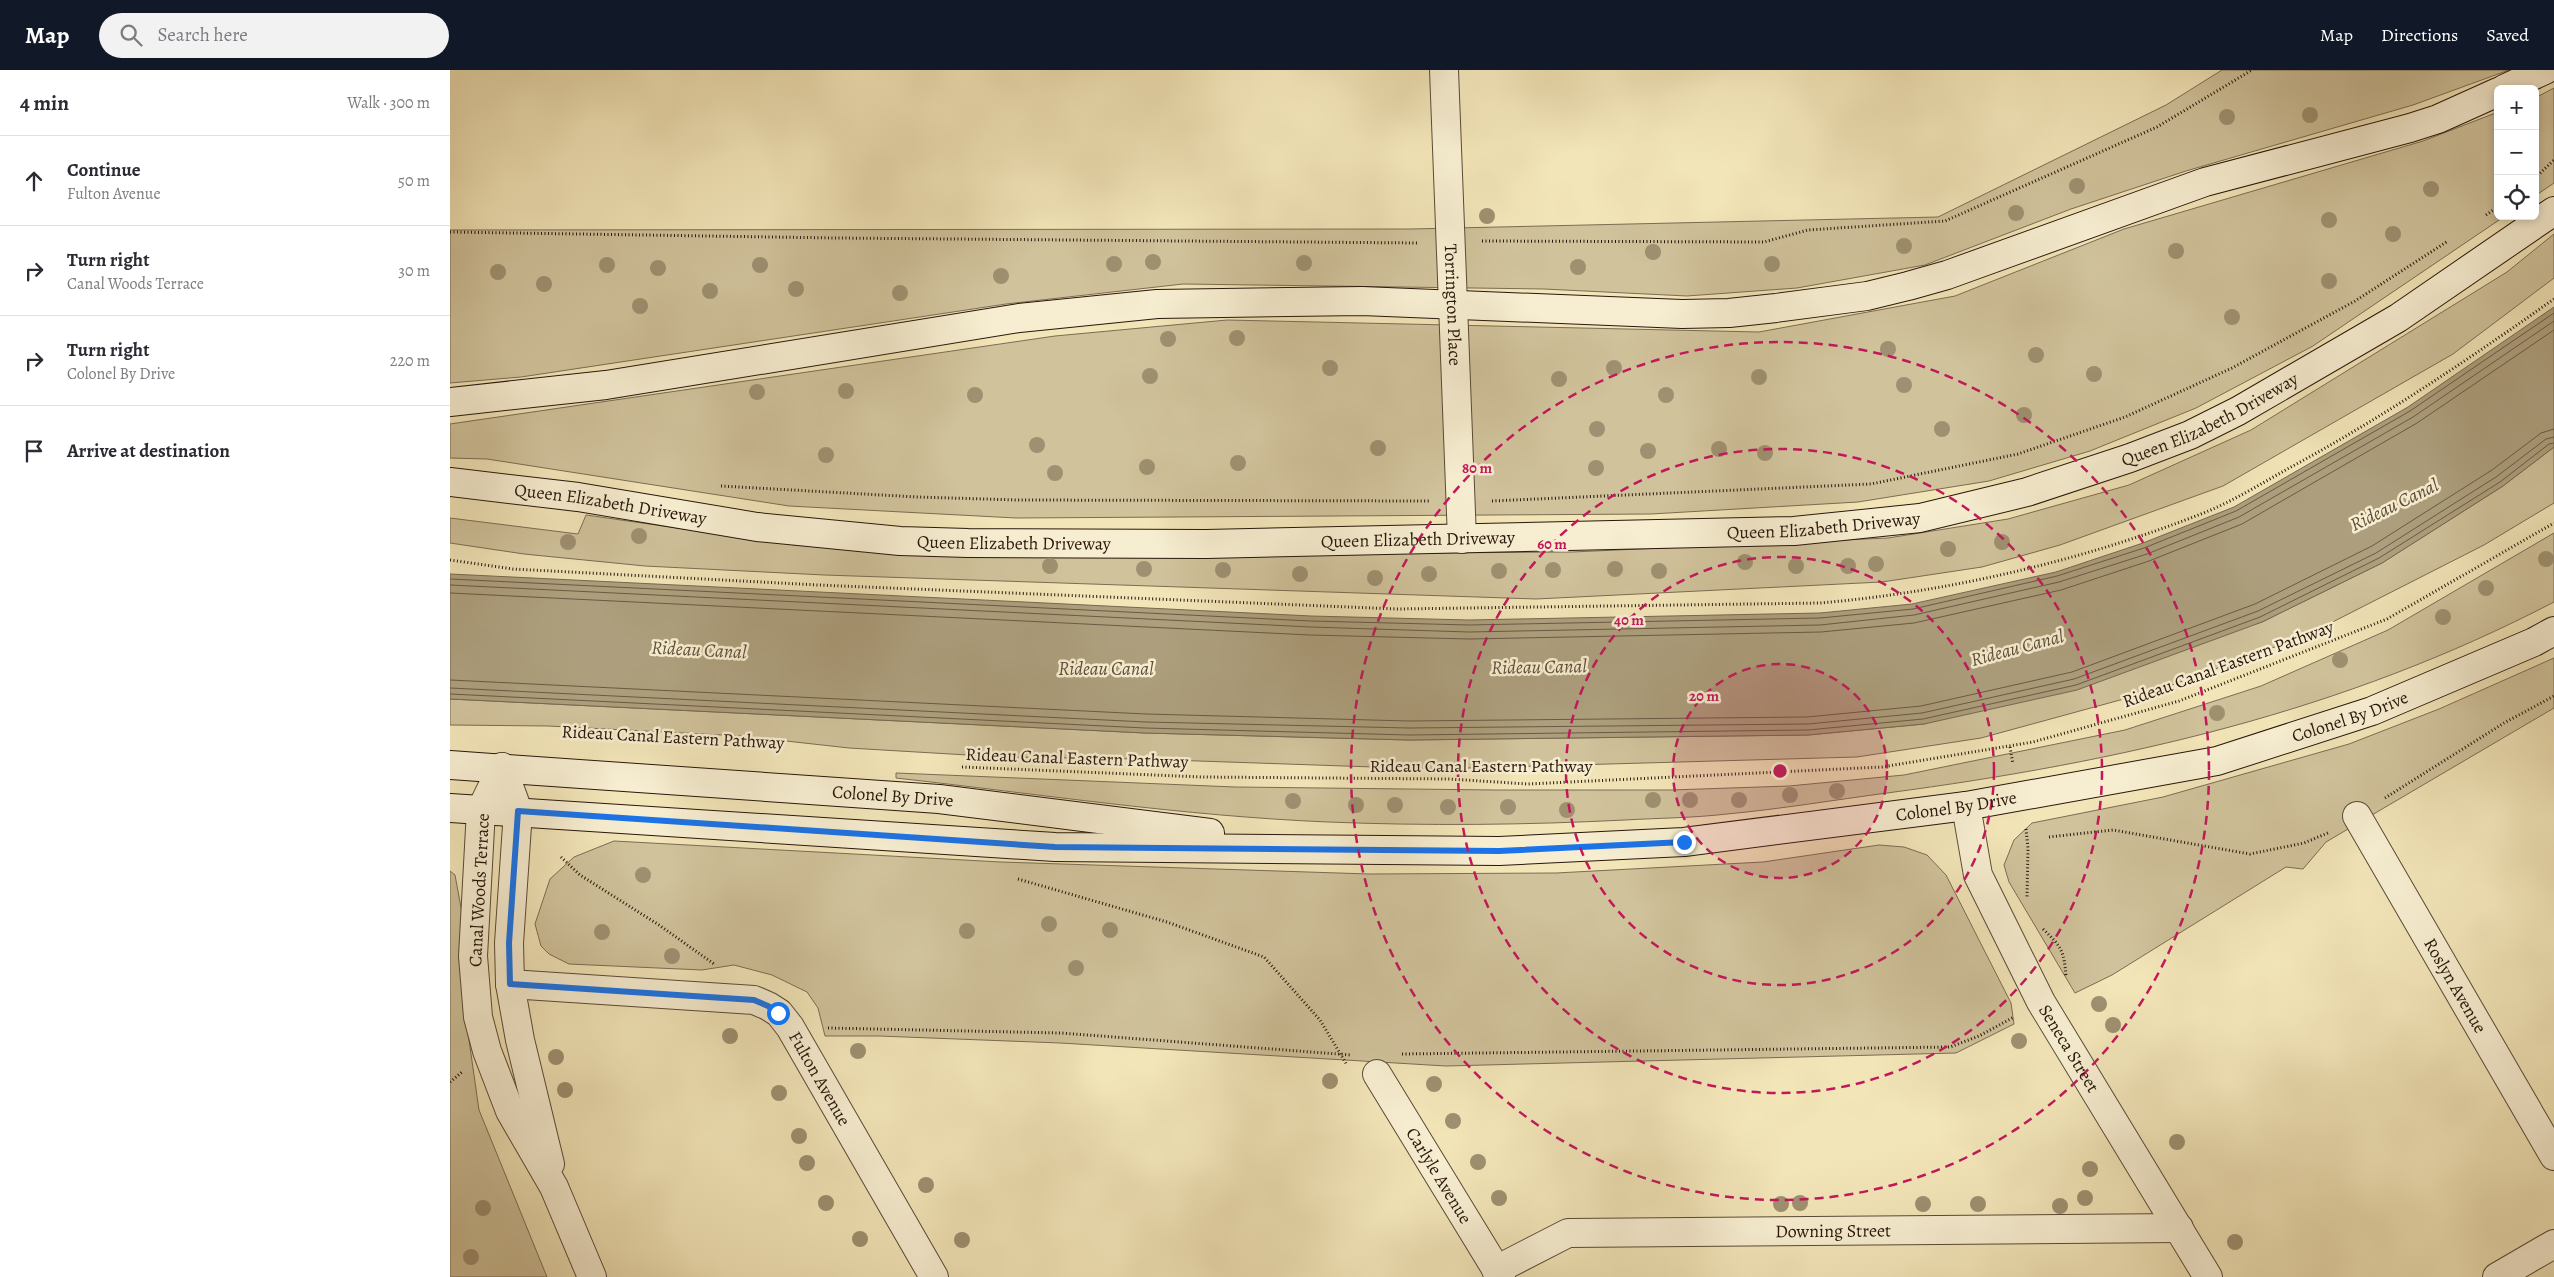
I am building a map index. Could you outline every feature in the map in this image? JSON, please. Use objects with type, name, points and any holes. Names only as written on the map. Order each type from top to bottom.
[{"type":"main road","name":"Torrington Place","points":[[1444,70],[1462,539]]},
{"type":"main road","points":[[2513,85],[2545,70]]},
{"type":"main road","points":[[450,402],[606,384],[1019,318],[1157,304],[1223,301],[1362,301],[1682,314],[1729,313],[1867,296],[1947,275],[2205,182],[2438,119],[2494,94]]},
{"type":"main road","name":"Queen Elizabeth Driveway","points":[[450,482],[578,497],[757,528],[900,541],[1206,544],[1462,539],[1794,531],[1920,518],[2026,492],[2130,458],[2190,435],[2238,411],[2398,318],[2554,211]]},
{"type":"main road","name":"Colonel By Drive","points":[[450,808],[1055,847],[1332,848],[1408,852],[1499,851],[1684,842],[1966,806],[2217,761],[2372,711],[2534,642],[2554,631]]},
{"type":"main road","name":"Colonel By Drive","points":[[450,765],[502,767],[939,799],[1332,848]]},
{"type":"main road","name":"Canal Woods Terrace","points":[[502,767],[481,810],[473,956],[478,1017],[487,1051],[510,1111],[554,1187],[592,1277]]},
{"type":"main road","name":"Canal Woods Terrace","points":[[502,767],[518,811],[509,943],[510,984],[520,1040],[538,1111],[554,1187]]},
{"type":"main road","name":"Seneca Street","points":[[1966,806],[1978,875],[2041,1002],[2208,1277]]},
{"type":"main road","name":"Roslyn Avenue","points":[[2357,816],[2554,1156]]},
{"type":"main road","name":"Fulton Avenue","points":[[510,984],[754,1000],[768,1006],[778,1013],[790,1027],[934,1277]]},
{"type":"main road","name":"Carlyle Avenue","points":[[1376,1074],[1498,1273]]},
{"type":"main road","name":"Downing Street","points":[[1498,1273],[1568,1233],[2179,1228]]},
{"type":"main road","points":[[2497,1277],[2554,1244]]},
{"type":"path","points":[[450,232],[846,238],[1425,243],[1451,241],[1764,242],[1808,230],[1945,221],[2157,127],[2252,70]]},
{"type":"path","points":[[2538,175],[2554,160]]},
{"type":"path","points":[[2484,217],[2494,210]]},
{"type":"path","points":[[1491,501],[1871,484],[2018,454],[2125,417],[2232,368],[2356,301],[2455,236]]},
{"type":"path","points":[[711,485],[917,497],[1018,500],[1436,501]]},
{"type":"path","name":"Rideau Canal Eastern Pathway","points":[[961,767],[1202,777],[1449,779],[1528,784],[1882,767],[2033,742],[2179,701],[2387,619],[2554,523]]},
{"type":"path","points":[[2049,837],[2113,830],[2250,854],[2304,842],[2331,831],[2357,816],[2504,723],[2554,696]]},
{"type":"path","points":[[2027,833],[2027,872]]},
{"type":"path","points":[[561,858],[580,875],[659,925],[727,973],[726,998]]},
{"type":"path","points":[[1014,878],[1167,922],[1264,957],[1320,1020],[1345,1065],[1376,1074]]},
{"type":"path","points":[[1396,1054],[1950,1048],[1979,1036],[2041,1002]]},
{"type":"path","points":[[790,1027],[1060,1033],[1357,1055]]},
{"type":"shaded area","points":[[2222,70],[2509,70],[2413,105],[2186,171],[2071,209],[1925,265],[1797,288],[1687,296],[1544,289],[1183,284],[1006,304],[521,377],[450,383],[450,230],[1411,229],[1938,217],[2166,105]]},
{"type":"shaded area","points":[[2554,88],[2554,183],[2539,193],[2539,130],[2539,96]]},
{"type":"shaded area","points":[[2494,114],[2494,220],[2499,220],[2313,346],[2196,408],[2090,451],[1989,481],[1858,502],[1651,514],[1016,518],[789,506],[487,459],[450,458],[450,424],[1055,336],[1227,320],[1759,332],[1955,296],[2124,229],[2423,141]]},
{"type":"shaded area","points":[[2554,234],[2554,278],[2453,354],[2223,486],[2060,545],[1982,567],[1882,582],[1536,599],[824,575],[645,566],[524,554],[450,543],[450,518],[578,534],[586,515],[796,545],[976,556],[1572,552],[1888,538],[2008,519],[2129,485],[2251,430],[2507,272]]},
{"type":"shaded area","points":[[2554,447],[2554,503],[2484,545],[2307,635],[2164,688],[1981,738],[1857,757],[1432,769],[1140,759],[1001,757],[849,748],[741,736],[548,726],[450,725],[450,699],[1145,733],[1409,740],[1808,735],[1924,724],[2262,622],[2382,563],[2503,486]]},
{"type":"shaded area","points":[[2554,533],[2554,602],[2474,641],[2394,674],[2312,703],[2229,727],[2145,748],[2060,766],[1974,780],[1787,807],[1714,815],[1551,823],[1439,824],[1328,822],[1219,815],[896,778],[896,773],[1235,787],[1671,790],[1789,786],[1904,775],[2125,730],[2261,686],[2388,630]]},
{"type":"shaded area","points":[[2554,658],[2554,708],[2326,842],[2303,869],[2286,867],[2112,975],[2075,993],[2009,882],[2004,865],[2014,840],[2032,823],[2163,797],[2349,744],[2439,709]]},
{"type":"shaded area","points":[[614,841],[1001,862],[1369,874],[1556,873],[1763,862],[1879,845],[1904,847],[1927,855],[1946,875],[2011,1003],[2014,1024],[1956,1053],[1446,1066],[1060,1043],[879,1036],[825,1036],[818,1008],[807,992],[772,975],[734,965],[702,970],[569,964],[549,954],[541,946],[535,924],[550,879],[574,857]]},
{"type":"shaded area","points":[[450,871],[455,875],[464,924],[463,998],[479,1110],[547,1277],[450,1277]]},
{"type":"water","name":"Rideau Canal","points":[[2554,307],[2554,447],[2503,486],[2382,563],[2262,622],[2077,690],[1924,724],[1808,735],[1409,740],[1145,733],[450,699],[450,574],[1311,616],[1469,620],[1820,613],[1912,604],[2056,572],[2143,543],[2234,507],[2408,407]]},
{"type":"route","points":[[778,1013],[754,1000],[510,984],[509,943],[518,811],[1055,847],[1332,848],[1408,852],[1499,851],[1684,842]]}]
